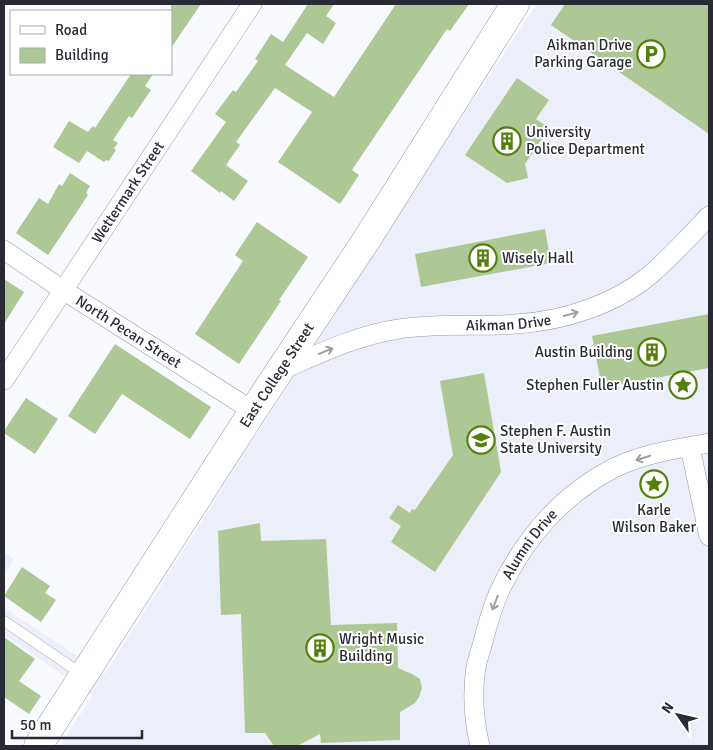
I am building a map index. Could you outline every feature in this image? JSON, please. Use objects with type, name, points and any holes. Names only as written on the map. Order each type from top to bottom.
[{"type":"street","name":"Wettermark Street","points":[[4,380],[252,4]]},
{"type":"street","name":"East College Street","points":[[38,746],[253,411],[367,239],[516,4]]},
{"type":"street","name":"Aikman Drive","points":[[281,370],[342,344],[377,333],[423,326],[537,322],[599,305],[618,297],[650,275],[709,216]]},
{"type":"street","name":"North Pecan Street","points":[[4,250],[63,290],[253,411]]},
{"type":"street","name":"Alumni Drive","points":[[480,746],[475,714],[474,689],[477,666],[490,617],[502,585],[526,544],[560,505],[578,490],[597,478],[640,458],[665,451],[709,443]]},
{"type":"street","points":[[690,447],[709,536]]},
{"type":"lane","points":[[4,621],[84,676]]},
{"type":"shaded area","name":"Stephen F. Austin State University","points":[[537,4],[709,4],[709,746],[60,746],[93,695],[4,635],[4,608],[105,674],[360,271]]},
{"type":"shaded area","points":[[4,552],[14,559],[4,574]]},
{"type":"building","points":[[171,4],[201,4],[172,47],[172,10]]},
{"type":"building","points":[[308,4],[334,4],[326,16],[336,23],[323,44],[307,33],[285,65],[334,97],[396,4],[469,4],[450,31],[447,29],[352,170],[359,175],[340,204],[278,162],[312,112],[275,88],[236,142],[240,145],[226,165],[248,181],[234,201],[191,171],[226,122],[215,114],[233,90],[236,92],[258,61],[255,59],[271,34],[283,42]]},
{"type":"building","name":"Aikman Drive Parking Garage","points":[[565,4],[709,4],[709,134],[551,25]]},
{"type":"building","points":[[130,75],[152,75],[145,86],[151,90],[132,118],[129,116],[113,140],[118,143],[109,161],[106,160],[104,162],[87,151],[79,163],[53,147],[69,121],[88,132],[93,126],[95,128]]},
{"type":"building","name":"University Police Department","points":[[517,78],[549,100],[536,119],[549,128],[525,164],[528,178],[507,183],[465,155]]},
{"type":"building","points":[[70,173],[90,186],[86,193],[88,195],[48,255],[16,233],[39,198],[48,204],[59,184],[62,186]]},
{"type":"building","points":[[257,222],[308,257],[239,364],[195,334],[243,261],[235,255]]},
{"type":"building","name":"Wisely Hall","points":[[545,229],[551,263],[421,287],[415,254]]},
{"type":"building","points":[[4,279],[24,292],[4,324]]},
{"type":"building","name":"Austin Building","points":[[709,314],[709,368],[602,388],[592,336]]},
{"type":"building","points":[[115,344],[211,407],[190,439],[122,394],[95,434],[68,416]]},
{"type":"building","points":[[484,373],[501,472],[435,572],[391,542],[401,526],[389,518],[398,505],[410,513],[412,509],[415,510],[453,455],[440,381]]},
{"type":"building","points":[[26,398],[58,419],[35,454],[4,433]]},
{"type":"building","name":"Wright Music Building","points":[[260,523],[261,541],[326,539],[331,625],[397,623],[398,668],[420,679],[422,688],[415,703],[400,712],[400,740],[321,743],[320,734],[297,746],[274,746],[265,733],[245,733],[241,614],[221,615],[218,531]]},
{"type":"building","points":[[22,567],[50,586],[45,593],[56,600],[41,622],[4,596]]},
{"type":"building","points":[[4,637],[35,659],[19,681],[41,696],[29,714],[4,697]]},
{"type":"place","name":"Aikman Drive Parking Garage","points":[[651,54]]},
{"type":"place","name":"University Police Department","points":[[507,141]]},
{"type":"place","name":"Wisely Hall","points":[[483,258]]},
{"type":"place","name":"Austin Building","points":[[652,352]]},
{"type":"place","name":"Stephen Fuller Austin","points":[[683,385]]},
{"type":"place","name":"Stephen F. Austin State University","points":[[481,440]]},
{"type":"place","name":"Karle Wilson Baker","points":[[654,484]]},
{"type":"place","name":"Wright Music Building","points":[[320,648]]}]
